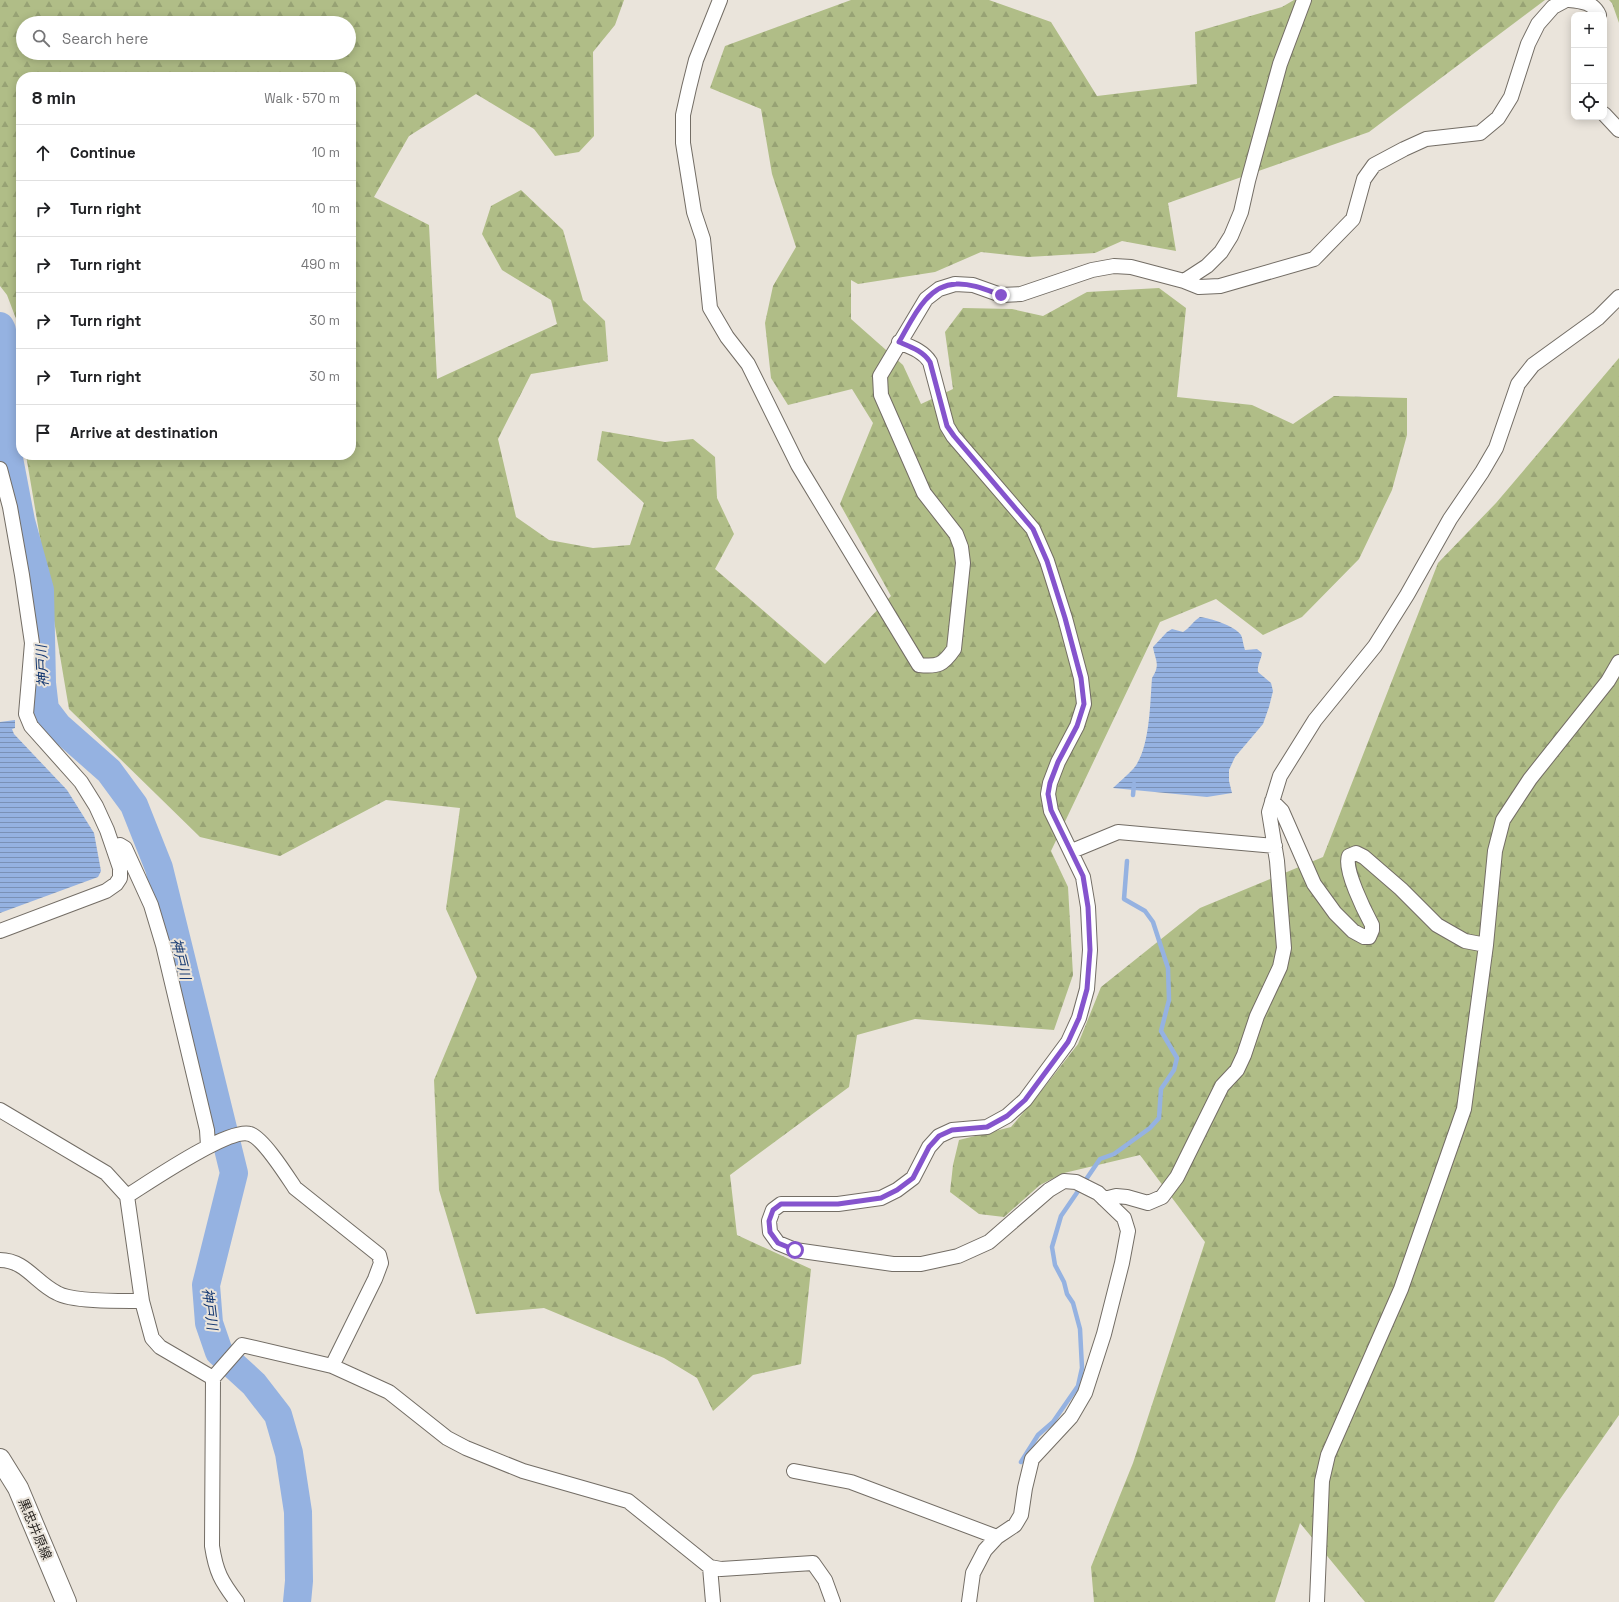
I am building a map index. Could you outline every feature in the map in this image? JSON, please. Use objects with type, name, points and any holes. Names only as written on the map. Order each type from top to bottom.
[{"type":"main road","name":"黒忠井原線","points":[[0,1459],[18,1488],[66,1602]]},
{"type":"street","points":[[720,0],[696,60],[683,115],[683,143],[694,212],[703,239],[710,308],[727,337],[748,364],[798,465],[919,665],[933,667],[946,660],[954,649],[963,563],[961,547],[956,534],[924,493],[881,395],[880,376],[926,299],[939,289],[955,284],[973,285],[1001,295],[1021,294],[1092,270],[1114,266],[1132,266],[1200,287],[1220,286],[1314,259],[1352,219],[1364,179],[1374,165],[1426,139],[1480,133],[1498,118],[1511,97],[1528,44],[1538,24],[1553,7],[1566,0]]},
{"type":"street","points":[[1184,281],[1206,266],[1221,252],[1232,236],[1241,212],[1280,64],[1304,0]]},
{"type":"street","points":[[1570,0],[1584,2],[1598,12]]},
{"type":"street","points":[[1607,117],[1619,130]]},
{"type":"street","points":[[1104,1199],[1116,1196],[1127,1197],[1148,1203],[1162,1197],[1177,1177],[1222,1086],[1237,1070],[1244,1056],[1257,1016],[1280,966],[1284,948],[1274,846],[1269,812],[1280,776],[1315,720],[1375,646],[1407,595],[1450,520],[1482,472],[1496,448],[1518,384],[1533,364],[1598,318],[1619,297]]},
{"type":"street","points":[[899,342],[919,351],[926,356],[930,362],[947,426],[968,454],[1033,529],[1047,561],[1065,618],[1081,678],[1084,704],[1077,726],[1058,762],[1050,783],[1048,794],[1051,810],[1083,876],[1088,907],[1090,950],[1087,989],[1079,1018],[1068,1042],[1025,1100],[1007,1116],[987,1127],[952,1130],[939,1136],[929,1147],[913,1178],[897,1190],[881,1198],[838,1204],[781,1204],[773,1210],[769,1221],[770,1232],[778,1243],[795,1250],[893,1264],[922,1264],[958,1256],[989,1242],[1057,1184],[1064,1181],[1076,1182],[1090,1188],[1124,1218],[1128,1230],[1122,1263],[1111,1306],[1085,1393],[1071,1417],[1032,1459],[1026,1482],[1021,1515],[1015,1526],[996,1537],[985,1550],[973,1573],[969,1602]]},
{"type":"street","points":[[0,469],[11,515],[32,643],[26,714],[31,726],[80,782],[96,806],[107,830],[120,868],[120,878],[116,884],[106,891],[0,931]]},
{"type":"street","points":[[1317,1602],[1322,1481],[1328,1455],[1401,1288],[1464,1109],[1486,945],[1494,851],[1503,820],[1530,779],[1608,681],[1619,662]]},
{"type":"street","points":[[1272,801],[1282,811],[1314,884],[1336,913],[1353,931],[1364,937],[1369,937],[1372,930],[1372,925],[1358,897],[1347,864],[1349,856],[1356,853],[1364,857],[1401,889],[1437,925],[1465,941],[1486,945]]},
{"type":"street","points":[[1072,851],[1118,832],[1274,846]]},
{"type":"street","points":[[113,847],[120,845],[125,848],[151,905],[163,945],[211,1145]]},
{"type":"street","points":[[0,1110],[106,1173],[127,1196],[142,1301],[152,1338],[160,1347],[216,1374]]},
{"type":"street","points":[[127,1196],[211,1145],[240,1134],[249,1134],[257,1138],[286,1174],[295,1188],[379,1255],[381,1263],[375,1279],[332,1366]]},
{"type":"street","points":[[0,1260],[15,1262],[57,1293],[70,1298],[142,1301]]},
{"type":"street","points":[[237,1602],[222,1583],[215,1562],[212,1546],[216,1374],[242,1345],[332,1366],[389,1392],[447,1438],[466,1448],[523,1471],[628,1501],[710,1567],[721,1569],[813,1563],[824,1580],[833,1602]]},
{"type":"street","points":[[794,1471],[851,1482],[996,1537]]},
{"type":"street","points":[[710,1567],[713,1602]]},
{"type":"green space","points":[[0,0],[624,0],[615,25],[593,52],[594,136],[579,152],[555,156],[534,129],[476,94],[409,136],[374,197],[429,225],[437,379],[557,324],[551,300],[502,270],[482,234],[491,206],[521,190],[563,230],[583,300],[605,321],[608,361],[531,374],[498,439],[516,517],[549,540],[593,548],[630,545],[644,503],[597,460],[602,431],[665,442],[693,439],[715,457],[717,498],[734,534],[715,569],[825,664],[891,596],[840,504],[873,423],[852,389],[788,405],[771,378],[765,323],[773,286],[796,247],[772,174],[761,109],[710,88],[725,46],[851,0],[989,0],[1051,22],[1097,96],[1197,84],[1195,32],[1282,7],[1294,0],[1545,0],[1369,132],[1168,203],[1176,251],[1122,241],[1095,253],[1028,257],[981,252],[935,272],[858,284],[851,280],[851,319],[903,365],[921,404],[953,389],[945,332],[963,308],[1012,309],[1043,316],[1087,292],[1159,288],[1186,308],[1177,397],[1252,405],[1293,424],[1334,396],[1407,398],[1407,435],[1392,490],[1359,559],[1302,617],[1263,635],[1216,599],[1160,622],[1051,851],[1068,887],[1073,975],[1054,1030],[915,1019],[857,1035],[849,1087],[730,1175],[737,1235],[811,1269],[801,1364],[753,1375],[713,1411],[697,1378],[664,1358],[544,1308],[476,1314],[439,1190],[434,1080],[477,977],[446,909],[460,808],[386,800],[280,856],[200,837],[69,709],[27,460],[356,460],[356,72],[16,72],[16,319],[7,295],[0,286]]},
{"type":"green space","points":[[1609,0],[1619,0],[1619,23],[1612,3]]},
{"type":"green space","points":[[1619,358],[1619,1415],[1558,1502],[1494,1602],[1365,1602],[1300,1523],[1275,1602],[1094,1602],[1091,1567],[1133,1463],[1205,1242],[1140,1155],[1064,1173],[1040,1185],[1004,1217],[979,1214],[950,1192],[953,1165],[959,1140],[1011,1127],[1078,1044],[1101,987],[1200,908],[1323,857],[1438,563],[1496,503]]},
{"type":"water","points":[[1200,617],[1228,626],[1241,635],[1245,650],[1257,649],[1262,653],[1258,672],[1271,683],[1273,691],[1263,724],[1235,757],[1229,770],[1229,781],[1232,793],[1207,797],[1113,788],[1134,768],[1143,749],[1150,713],[1152,678],[1157,665],[1153,647],[1167,632],[1172,629],[1183,632]]},
{"type":"water","points":[[15,720],[15,728],[12,729],[14,734],[67,790],[94,833],[101,871],[98,877],[0,913],[0,722]]},
{"type":"waterway","name":"神戸川","points":[[0,326],[2,330],[7,393],[8,453],[21,521],[40,590],[42,683],[45,709],[58,726],[109,771],[134,805],[159,868],[234,1173],[206,1285],[209,1323],[219,1352],[254,1384],[278,1415],[289,1453],[298,1512],[299,1581],[297,1602]]},
{"type":"waterway","points":[[1133,795],[1134,784]]},
{"type":"waterway","points":[[1021,1462],[1038,1435],[1053,1422],[1078,1386],[1082,1368],[1080,1329],[1073,1303],[1067,1294],[1064,1282],[1055,1265],[1052,1247],[1061,1216],[1100,1159],[1114,1154],[1150,1128],[1159,1118],[1161,1089],[1174,1070],[1177,1058],[1161,1031],[1169,1000],[1168,968],[1153,922],[1145,911],[1124,899],[1127,861]]},
{"type":"route","points":[[795,1250],[778,1243],[770,1232],[769,1221],[773,1210],[781,1204],[838,1204],[881,1198],[897,1190],[913,1178],[929,1147],[939,1136],[952,1130],[987,1127],[1007,1116],[1025,1100],[1068,1042],[1079,1018],[1087,989],[1090,950],[1088,907],[1083,876],[1051,810],[1048,794],[1050,783],[1058,762],[1077,726],[1084,704],[1081,678],[1065,618],[1047,561],[1033,529],[968,454],[947,426],[930,362],[926,356],[919,351],[899,342],[926,299],[939,289],[955,284],[973,285],[1001,295]]}]
